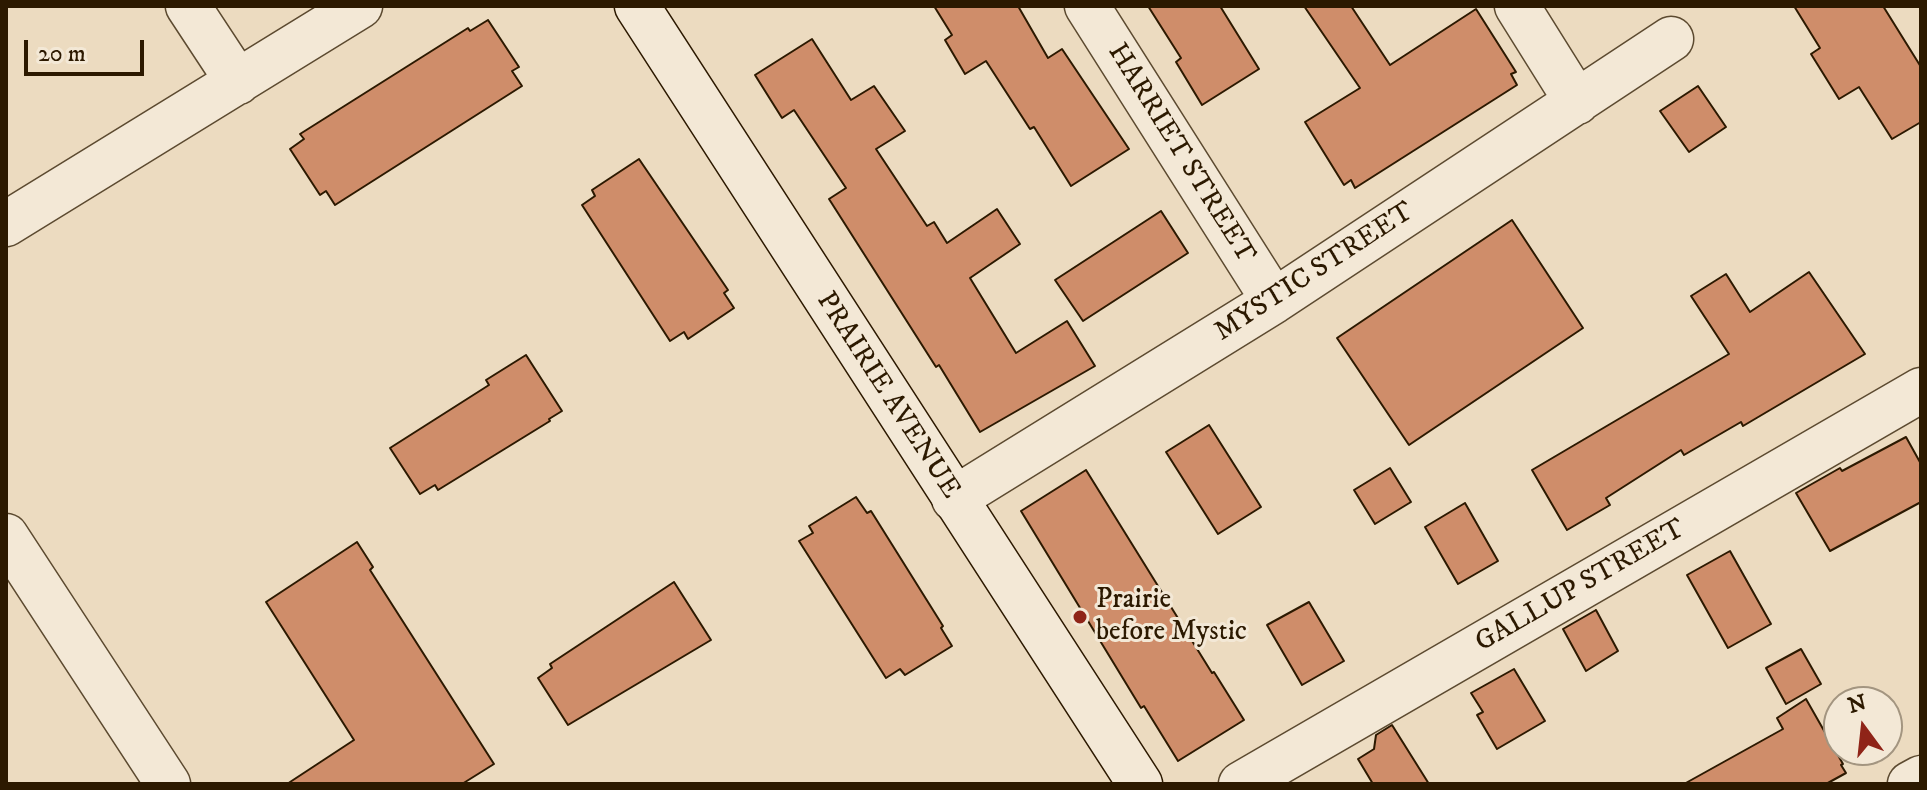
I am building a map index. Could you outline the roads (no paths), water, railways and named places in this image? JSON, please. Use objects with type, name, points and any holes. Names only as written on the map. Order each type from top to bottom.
[{"type":"street","points":[[188,6],[238,82]]},
{"type":"street","points":[[6,224],[360,6]]},
{"type":"street","name":"PRAIRIE AVENUE","points":[[637,6],[1140,784]]},
{"type":"street","name":"HARRIET STREET","points":[[1087,6],[1274,301]]},
{"type":"street","points":[[1517,6],[1577,102]]},
{"type":"street","name":"MYSTIC STREET","points":[[954,499],[1274,301],[1671,39]]},
{"type":"street","name":"GALLUP STREET","points":[[1241,784],[1921,390]]},
{"type":"street","points":[[6,536],[168,784]]},
{"type":"street","points":[[1910,784],[1921,778]]},
{"type":"place","name":"Prairie before Mystic","points":[[1080,617]]}]
